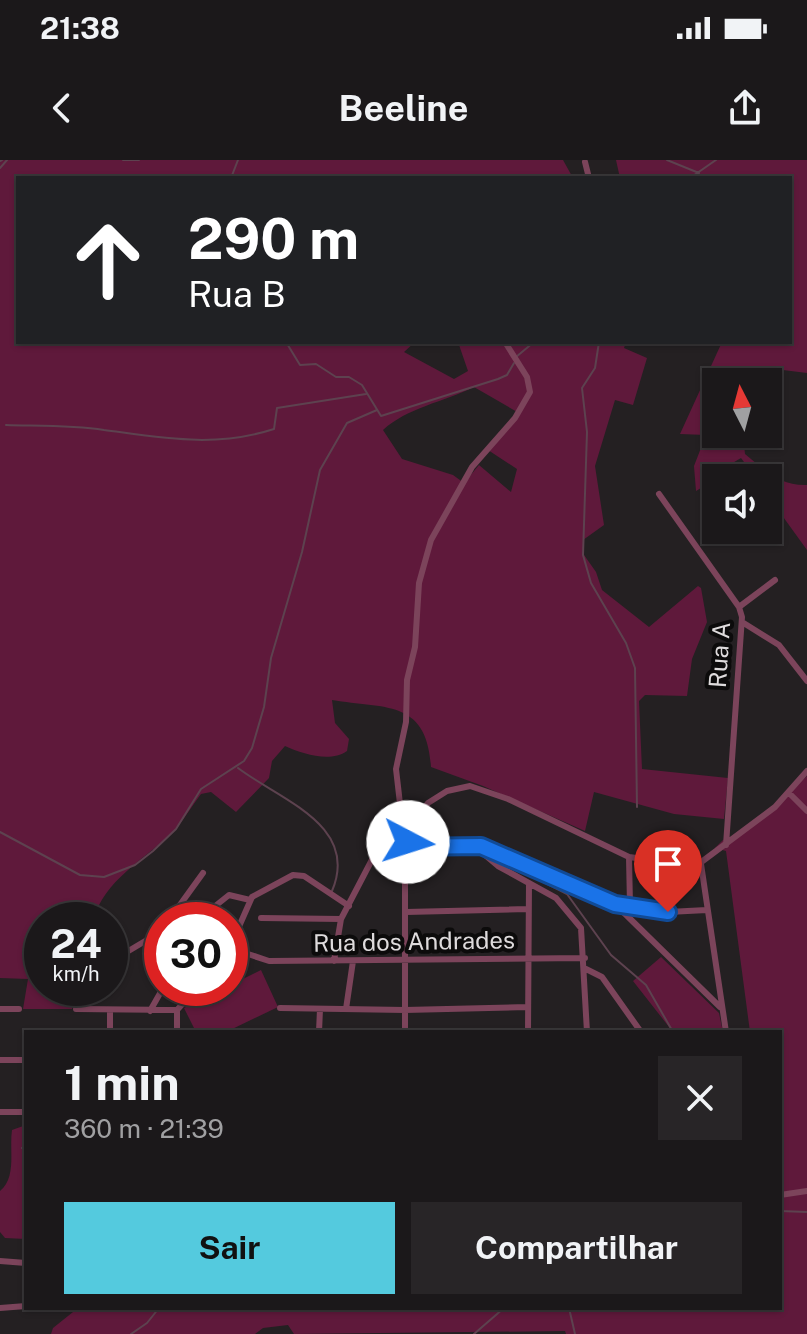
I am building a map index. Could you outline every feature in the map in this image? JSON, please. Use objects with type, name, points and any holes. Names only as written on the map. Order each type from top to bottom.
[{"type":"street","points":[[585,162],[588,176]]},
{"type":"street","points":[[405,1030],[405,847],[396,758],[406,722],[406,685],[415,647],[415,605],[431,540],[472,467],[515,418],[530,392],[527,377],[506,344]]},
{"type":"street","name":"Rua A","points":[[659,494],[739,607],[742,622],[726,845]]},
{"type":"street","points":[[739,607],[775,580]]},
{"type":"street","points":[[742,622],[779,645],[807,681]]},
{"type":"street","points":[[405,847],[417,818],[428,803],[447,791],[470,786],[508,799],[629,857],[682,866],[701,864],[789,793],[807,771]]},
{"type":"street","points":[[789,793],[807,811]]},
{"type":"street","points":[[405,847],[471,844],[615,904],[676,912],[707,910]]},
{"type":"street","points":[[471,844],[498,866],[556,898],[581,928],[586,969],[587,1030]]},
{"type":"street","points":[[334,961],[341,919],[378,849],[405,856]]},
{"type":"street","points":[[629,857],[630,905]]},
{"type":"street","points":[[701,864],[726,1030]]},
{"type":"street","points":[[182,902],[203,873]]},
{"type":"street","points":[[248,905],[250,900],[297,874],[349,906]]},
{"type":"street","points":[[528,1030],[529,883]]},
{"type":"street","points":[[220,902],[229,895],[250,900]]},
{"type":"street","points":[[615,904],[720,1007]]},
{"type":"street","points":[[406,912],[527,909]]},
{"type":"street","points":[[261,918],[341,919]]},
{"type":"street","name":"Rua dos Andrades","points":[[248,954],[269,961],[585,958]]},
{"type":"street","points":[[346,1009],[353,961]]},
{"type":"street","points":[[586,969],[602,977],[640,1030]]},
{"type":"street","points":[[150,1011],[153,1006]]},
{"type":"street","points":[[177,1030],[177,1010],[181,1006]]},
{"type":"street","points":[[280,1008],[405,1010],[527,1007]]},
{"type":"street","points":[[0,1009],[19,1009]]},
{"type":"street","points":[[76,1009],[177,1010]]},
{"type":"street","points":[[319,1030],[320,1009]]},
{"type":"street","points":[[110,1010],[110,1030]]},
{"type":"street","points":[[632,1030],[633,1019]]},
{"type":"street","points":[[0,1060],[24,1060]]},
{"type":"street","points":[[0,1112],[24,1112]]},
{"type":"street","points":[[782,1195],[807,1191]]},
{"type":"street","points":[[0,1261],[24,1263]]},
{"type":"street","points":[[0,1308],[24,1306]]},
{"type":"shaded area","points":[[0,160],[563,160],[572,176],[16,176],[16,344],[413,344],[404,352],[454,379],[468,371],[459,344],[625,344],[624,348],[647,358],[633,405],[615,400],[595,466],[604,525],[583,540],[584,555],[596,572],[602,590],[649,627],[698,586],[701,588],[707,622],[692,659],[687,696],[645,695],[639,701],[642,769],[728,778],[724,819],[674,814],[594,792],[585,831],[483,786],[431,767],[428,745],[421,729],[412,718],[400,711],[332,700],[335,723],[349,739],[347,751],[325,757],[285,746],[272,761],[269,778],[236,812],[211,792],[201,794],[171,834],[106,893],[101,902],[24,902],[24,979],[0,978]],"holes":[[[474,387],[519,413],[488,450],[517,469],[511,492],[479,465],[464,483],[453,475],[402,459],[383,430],[414,411]]]},
{"type":"shaded area","points":[[616,160],[807,160],[807,373],[782,371],[782,368],[710,368],[721,344],[792,344],[792,176],[620,176]]},
{"type":"shaded area","points":[[702,386],[702,435],[680,434]]},
{"type":"shaded area","points":[[702,445],[702,448],[744,448],[745,454],[757,464],[746,464],[741,458],[731,464],[702,464],[702,487],[696,491],[694,466]]},
{"type":"shaded area","points":[[782,480],[807,485],[807,550],[782,515]]},
{"type":"shaded area","points":[[807,776],[807,1334],[566,1334],[565,1331],[294,1334],[288,1325],[263,1328],[255,1334],[51,1334],[53,1328],[76,1310],[782,1310],[782,1030],[750,1030],[726,851],[715,848],[723,840],[742,834]]},
{"type":"shaded area","points":[[661,957],[719,1013],[723,1030],[671,1030],[633,981]]},
{"type":"shaded area","points":[[261,970],[278,1007],[230,1030],[195,1030],[184,1008],[248,1006],[248,976]]},
{"type":"shaded area","points":[[24,1003],[24,1006],[73,1006],[72,1009],[23,1009]]},
{"type":"shaded area","points":[[24,1126],[24,1239],[5,1238],[0,1232],[0,1191],[9,1178],[12,1130]]},
{"type":"waterway","points":[[0,168],[7,160]]},
{"type":"waterway","points":[[123,160],[139,160]]},
{"type":"waterway","points":[[232,176],[238,160]]},
{"type":"waterway","points":[[667,160],[699,173]]},
{"type":"waterway","points":[[693,176],[716,160]]},
{"type":"waterway","points":[[287,344],[300,365],[316,364],[336,377],[349,377],[362,385],[381,416],[498,379],[507,375],[514,363]]},
{"type":"waterway","points":[[516,357],[532,344]]},
{"type":"waterway","points":[[599,344],[595,368],[582,388],[587,432],[583,555],[591,583],[626,643],[635,668],[637,807]]},
{"type":"waterway","points":[[6,425],[80,427],[210,440],[274,429],[277,408],[366,394]]},
{"type":"waterway","points":[[0,832],[80,875],[104,877],[135,865],[153,851],[176,829],[201,789],[244,761],[252,748],[264,707],[271,658],[302,552],[320,470],[347,423],[377,410]]},
{"type":"waterway","points":[[238,768],[294,804],[326,832],[335,848],[338,868],[332,891]]},
{"type":"waterway","points":[[459,854],[468,853]]},
{"type":"waterway","points":[[487,853],[567,894],[611,955],[646,985],[672,1030]]},
{"type":"waterway","points":[[782,1211],[807,1212]]},
{"type":"waterway","points":[[131,1334],[147,1323],[157,1310]]},
{"type":"waterway","points":[[474,1334],[502,1310]]},
{"type":"waterway","points":[[569,1310],[575,1334]]},
{"type":"route","points":[[408,842],[405,847],[484,846],[615,904],[668,912]]}]
